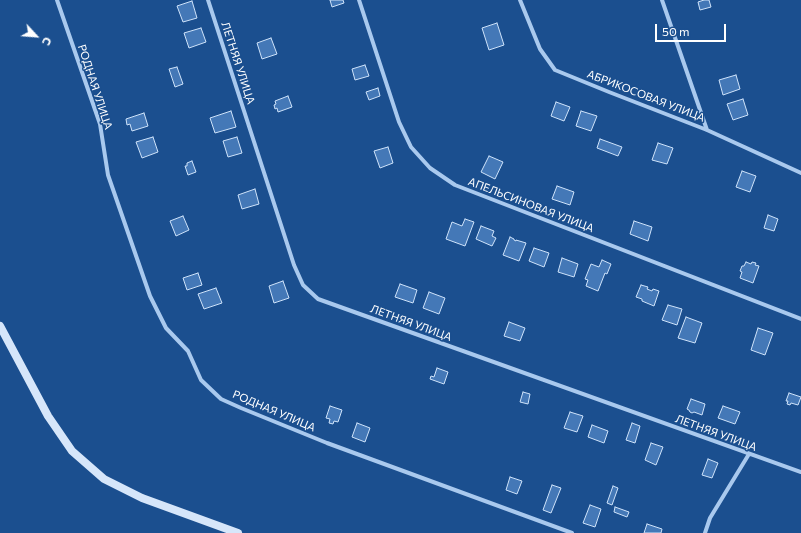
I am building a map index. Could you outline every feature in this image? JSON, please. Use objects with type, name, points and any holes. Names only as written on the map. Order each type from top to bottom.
[{"type":"main road","points":[[0,326],[48,416],[72,451],[104,479],[142,498],[238,533]]},
{"type":"street","name":"РОДНАЯ УЛИЦА","points":[[57,0],[100,124],[108,175],[150,296],[166,328],[188,351],[201,380],[221,399],[241,408],[327,443],[572,533]]},
{"type":"street","name":"ЛЕТНЯЯ УЛИЦА","points":[[208,0],[294,265],[303,284],[318,299],[801,472]]},
{"type":"street","name":"АПЕЛЬСИНОВАЯ УЛИЦА","points":[[359,0],[399,122],[411,147],[430,168],[455,185],[801,319]]},
{"type":"street","name":"АБРИКОСОВАЯ УЛИЦА","points":[[520,0],[540,49],[555,70],[707,130],[801,173]]},
{"type":"street","points":[[662,0],[707,130]]},
{"type":"street","points":[[705,533],[710,518],[749,454]]},
{"type":"building","points":[[330,0],[343,0],[344,3],[332,7]]},
{"type":"building","points":[[709,0],[711,7],[700,10],[698,2]]},
{"type":"building","points":[[192,1],[197,18],[183,22],[177,6]]},
{"type":"building","points":[[497,23],[504,45],[489,50],[482,28]]},
{"type":"building","points":[[201,28],[206,42],[189,48],[184,33]]},
{"type":"building","points":[[271,38],[277,54],[262,59],[257,43]]},
{"type":"building","points":[[365,65],[369,76],[355,80],[352,69]]},
{"type":"building","points":[[177,67],[183,84],[175,87],[169,69]]},
{"type":"building","points":[[736,75],[740,89],[723,95],[719,80]]},
{"type":"building","points":[[378,88],[380,96],[369,100],[366,92]]},
{"type":"building","points":[[288,96],[292,107],[278,112],[277,108],[275,109],[275,101]]},
{"type":"building","points":[[743,99],[748,115],[733,120],[727,104]]},
{"type":"building","points":[[556,102],[570,107],[564,121],[551,116]]},
{"type":"building","points":[[231,111],[236,127],[215,133],[210,118]]},
{"type":"building","points":[[581,111],[597,116],[591,131],[576,126]]},
{"type":"building","points":[[144,113],[148,126],[132,131],[130,124],[127,125],[126,119]]},
{"type":"building","points":[[153,137],[158,152],[142,158],[136,142]]},
{"type":"building","points":[[237,137],[242,153],[228,157],[223,141]]},
{"type":"building","points":[[600,139],[622,147],[618,156],[597,148]]},
{"type":"building","points":[[658,143],[673,148],[667,164],[652,160]]},
{"type":"building","points":[[388,147],[393,163],[380,168],[374,151]]},
{"type":"building","points":[[489,156],[503,162],[495,179],[481,172]]},
{"type":"building","points":[[192,161],[196,172],[188,175],[185,166],[187,166],[187,163]]},
{"type":"building","points":[[742,171],[756,176],[750,192],[736,187]]},
{"type":"building","points":[[557,186],[574,192],[570,205],[552,199]]},
{"type":"building","points":[[255,189],[259,204],[242,209],[238,195]]},
{"type":"building","points":[[768,215],[778,219],[774,231],[764,228]]},
{"type":"building","points":[[183,216],[189,230],[176,236],[170,221]]},
{"type":"building","points":[[465,219],[474,222],[465,246],[446,239],[452,222],[462,226]]},
{"type":"building","points":[[634,221],[652,227],[648,241],[630,234]]},
{"type":"building","points":[[481,226],[494,231],[492,236],[496,238],[492,246],[476,239]]},
{"type":"building","points":[[510,237],[516,241],[526,243],[519,261],[503,255]]},
{"type":"building","points":[[534,248],[549,253],[544,267],[529,261]]},
{"type":"building","points":[[562,258],[578,264],[574,277],[558,272]]},
{"type":"building","points":[[602,260],[611,264],[607,274],[605,273],[598,291],[586,286],[588,280],[585,279],[591,264],[599,267]]},
{"type":"building","points":[[746,262],[751,264],[752,262],[756,263],[755,265],[759,266],[753,283],[740,278],[742,272],[740,271]]},
{"type":"building","points":[[198,273],[202,285],[187,290],[183,278]]},
{"type":"building","points":[[283,281],[289,298],[274,303],[269,286]]},
{"type":"building","points":[[400,284],[417,290],[413,303],[395,297]]},
{"type":"building","points":[[641,285],[648,287],[647,289],[652,291],[653,289],[659,291],[654,306],[636,297]]},
{"type":"building","points":[[216,288],[222,303],[204,309],[198,294]]},
{"type":"building","points":[[429,292],[445,298],[439,314],[423,308]]},
{"type":"building","points":[[668,305],[682,309],[677,325],[662,320]]},
{"type":"building","points":[[686,317],[702,323],[695,343],[678,338]]},
{"type":"building","points":[[509,322],[525,328],[520,341],[504,336]]},
{"type":"building","points":[[758,328],[773,333],[765,355],[751,350]]},
{"type":"building","points":[[437,368],[448,372],[444,384],[430,379],[431,376],[434,377]]},
{"type":"building","points":[[523,392],[530,394],[528,404],[520,402]]},
{"type":"building","points":[[789,393],[801,397],[798,405],[791,403],[790,405],[787,404],[788,401],[786,401]]},
{"type":"building","points":[[691,399],[705,404],[702,415],[694,412],[692,413],[687,409]]},
{"type":"building","points":[[330,406],[342,410],[338,422],[334,421],[333,424],[329,423],[330,419],[326,418]]},
{"type":"building","points":[[723,406],[740,412],[735,424],[718,418]]},
{"type":"building","points":[[570,412],[583,416],[577,432],[564,428]]},
{"type":"building","points":[[357,423],[370,428],[365,442],[352,437]]},
{"type":"building","points":[[632,423],[640,426],[635,443],[626,440]]},
{"type":"building","points":[[592,425],[608,431],[604,443],[588,437]]},
{"type":"building","points":[[651,443],[663,447],[656,465],[645,460]]},
{"type":"building","points":[[708,459],[718,463],[712,478],[702,475]]},
{"type":"building","points":[[510,477],[522,481],[517,494],[506,490]]},
{"type":"building","points":[[552,485],[561,488],[551,513],[543,510]]},
{"type":"building","points":[[613,486],[618,488],[612,505],[607,503]]},
{"type":"building","points":[[590,505],[601,509],[595,527],[583,523]]},
{"type":"building","points":[[615,507],[629,512],[627,517],[614,512]]},
{"type":"building","points":[[647,524],[662,529],[661,533],[644,533]]}]
